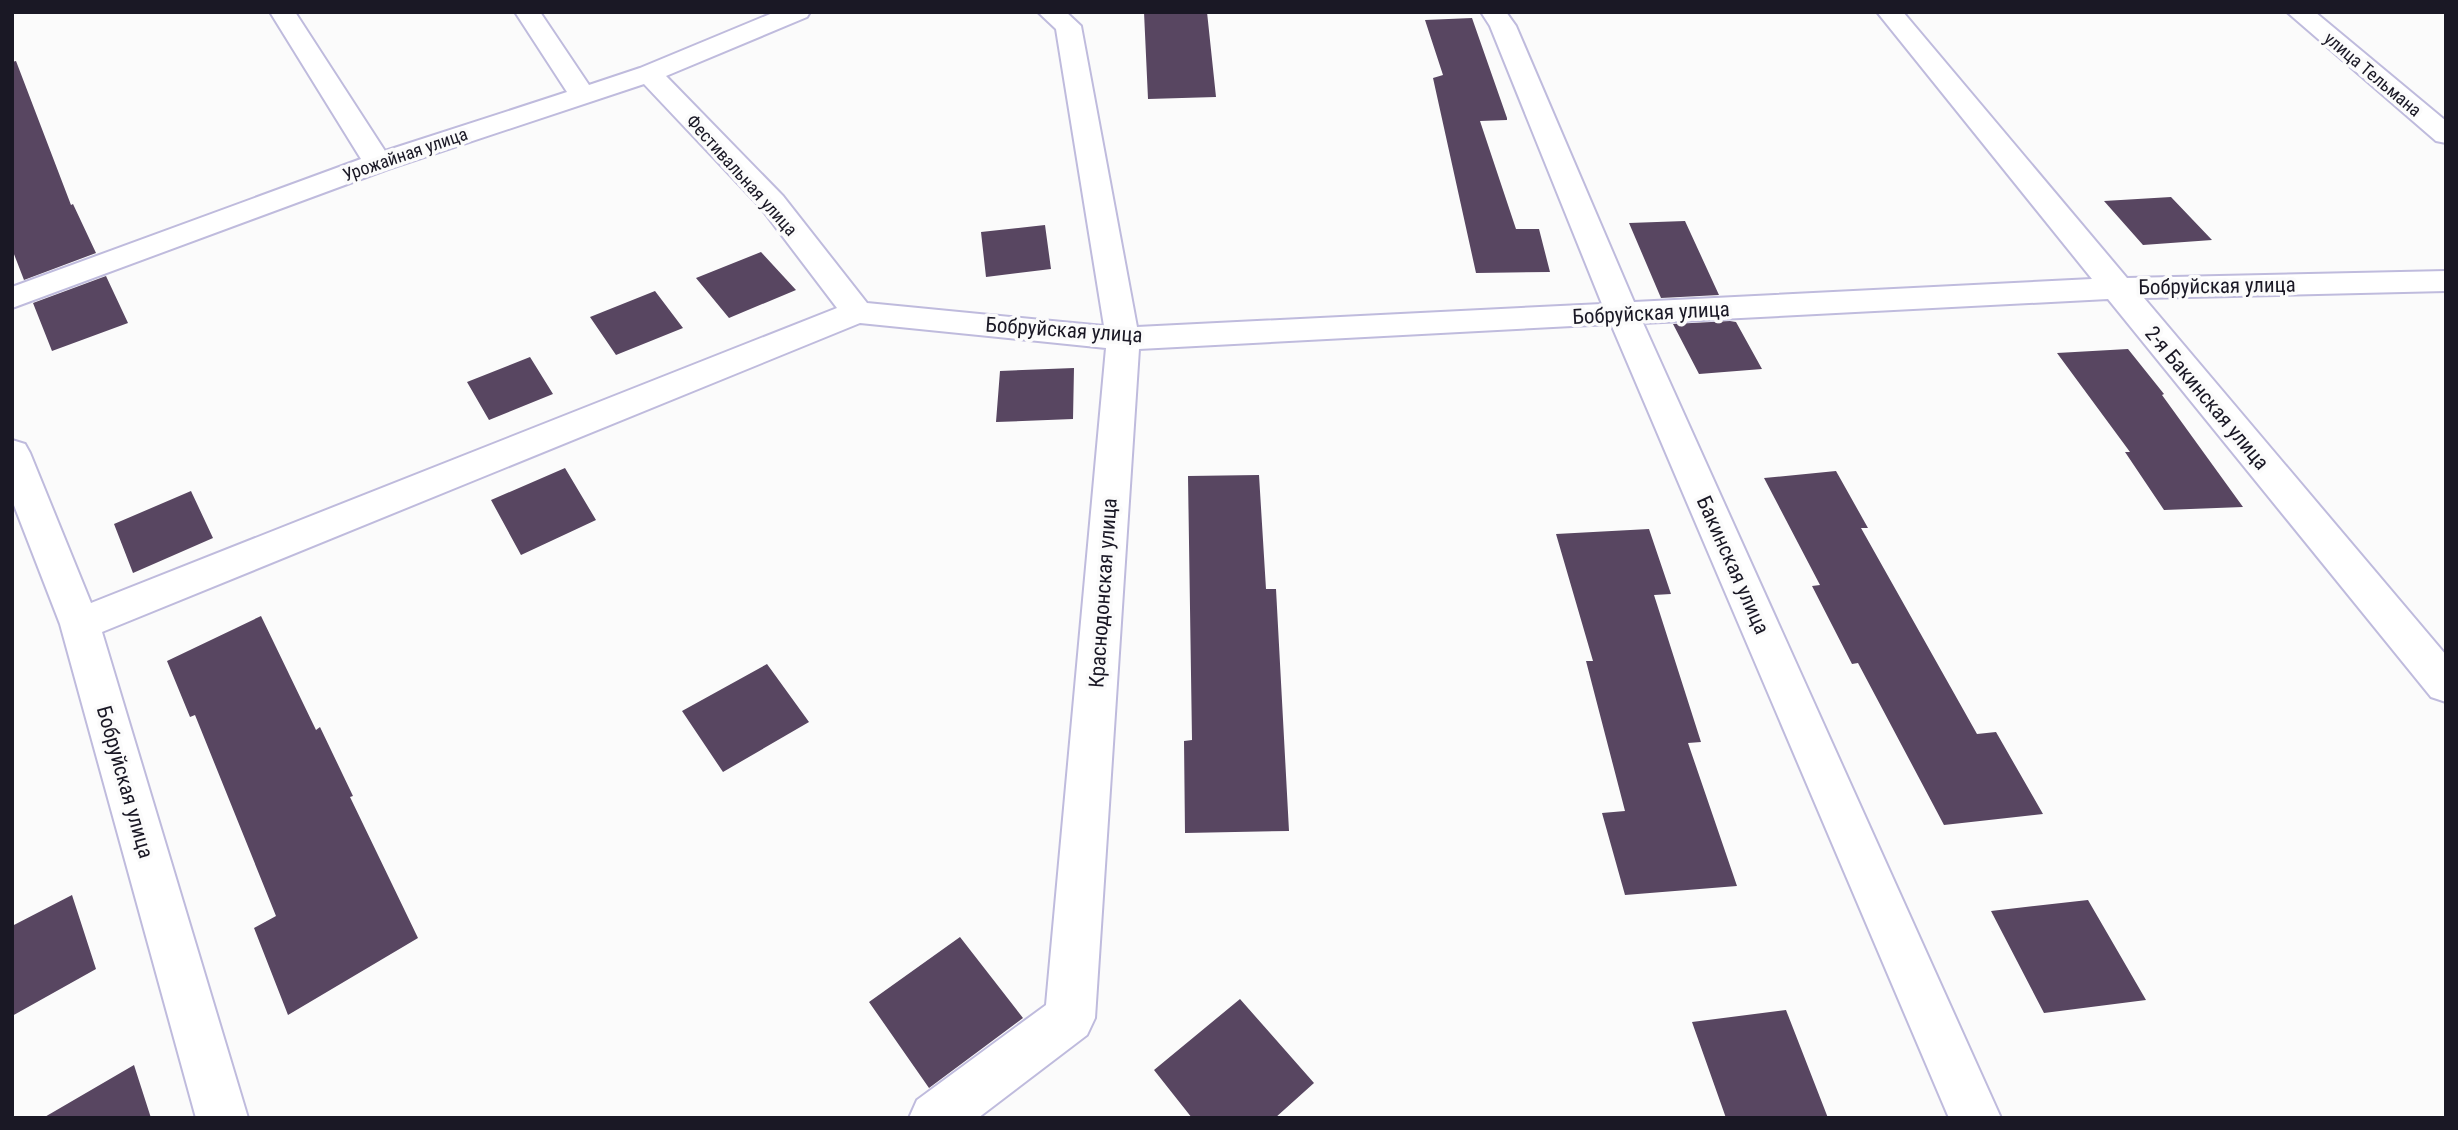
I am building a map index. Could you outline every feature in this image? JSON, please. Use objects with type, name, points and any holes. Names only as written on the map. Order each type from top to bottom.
[{"type":"street","points":[[282,12],[378,163]]},
{"type":"street","points":[[527,12],[582,95]]},
{"type":"street","name":"Урожайная улица","points":[[12,298],[378,163],[649,74],[798,12]]},
{"type":"street","name":"Краснодонская улица","points":[[935,1118],[1070,1018],[1123,339],[1068,26],[1050,12]]},
{"type":"street","name":"Бакинская улица","points":[[1493,12],[1503,26],[1623,315],[1975,1118]]},
{"type":"street","name":"2-я Бакинская улица","points":[[1889,12],[2446,685]]},
{"type":"street","name":"улица Тельмана","points":[[2300,12],[2446,135]]},
{"type":"street","name":"Фестивальная улица","points":[[649,74],[772,202],[857,312]]},
{"type":"street","name":"Бобруйская улица","points":[[857,312],[1123,339],[2116,288],[2446,281]]},
{"type":"street","points":[[80,624],[857,312]]},
{"type":"street","name":"Бобруйская улица","points":[[12,453],[80,624],[222,1118]]},
{"type":"building","points":[[1144,12],[1207,12],[1216,97],[1148,99]]},
{"type":"building","points":[[1472,18],[1507,118],[1480,121],[1516,229],[1539,229],[1550,272],[1476,273],[1433,78],[1443,75],[1425,20]]},
{"type":"building","points":[[16,61],[71,205],[73,204],[96,253],[24,280],[12,249],[12,62]]},
{"type":"building","points":[[2171,197],[2212,240],[2143,245],[2104,201]]},
{"type":"building","points":[[1685,221],[1719,295],[1661,298],[1629,223]]},
{"type":"building","points":[[1045,225],[1051,269],[986,277],[981,232]]},
{"type":"building","points":[[761,252],[796,290],[729,318],[696,278]]},
{"type":"building","points":[[106,276],[128,323],[52,351],[33,303]]},
{"type":"building","points":[[655,291],[683,328],[616,355],[590,317]]},
{"type":"building","points":[[1736,322],[1762,369],[1699,374],[1673,324]]},
{"type":"building","points":[[2128,349],[2164,394],[2162,395],[2243,507],[2164,510],[2125,452],[2130,452],[2057,353]]},
{"type":"building","points":[[530,357],[553,394],[489,420],[467,382]]},
{"type":"building","points":[[1074,368],[1073,419],[996,422],[1000,371]]},
{"type":"building","points":[[565,468],[596,520],[521,555],[491,500]]},
{"type":"building","points":[[1836,471],[1868,528],[1861,528],[1977,734],[1996,732],[2043,814],[1944,825],[1858,663],[1852,664],[1812,586],[1820,585],[1764,478]]},
{"type":"building","points":[[1259,475],[1266,589],[1276,589],[1289,831],[1185,833],[1184,741],[1192,740],[1188,476]]},
{"type":"building","points":[[191,491],[213,538],[133,573],[114,524]]},
{"type":"building","points":[[1649,529],[1671,594],[1654,595],[1701,742],[1688,743],[1737,886],[1625,895],[1602,813],[1625,811],[1586,661],[1593,661],[1556,534]]},
{"type":"building","points":[[261,616],[316,730],[320,727],[353,796],[350,797],[418,938],[288,1015],[254,928],[276,916],[195,715],[190,717],[167,661]]},
{"type":"building","points":[[767,664],[809,722],[723,772],[682,711]]},
{"type":"building","points":[[72,895],[96,969],[12,1016],[12,926]]},
{"type":"building","points":[[2088,900],[2146,1000],[2044,1013],[1991,911]]},
{"type":"building","points":[[960,937],[1023,1018],[929,1088],[869,1002]]},
{"type":"building","points":[[1240,999],[1314,1083],[1275,1118],[1192,1118],[1154,1070]]},
{"type":"building","points":[[1786,1010],[1828,1118],[1726,1118],[1692,1022]]},
{"type":"building","points":[[134,1065],[151,1118],[43,1118]]}]
